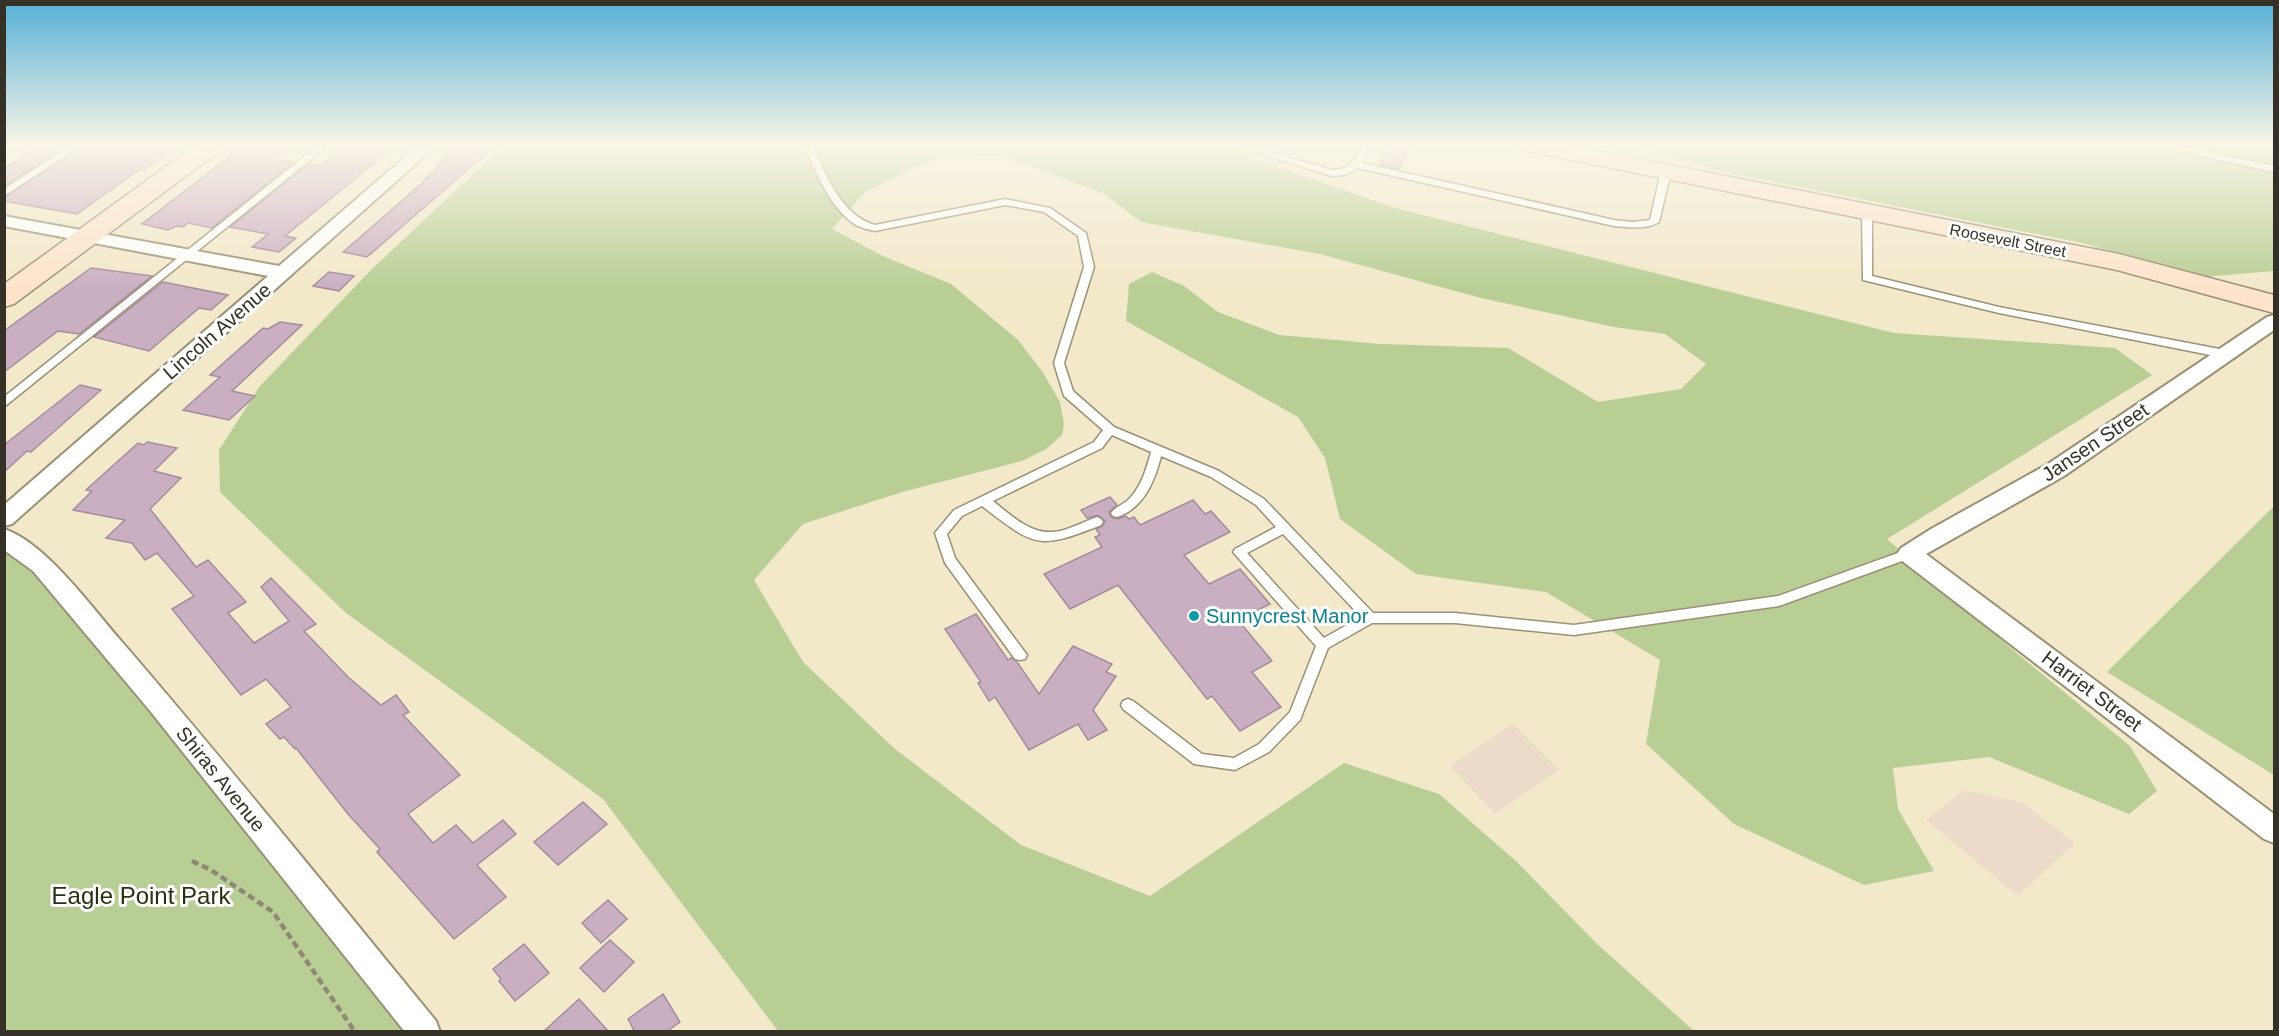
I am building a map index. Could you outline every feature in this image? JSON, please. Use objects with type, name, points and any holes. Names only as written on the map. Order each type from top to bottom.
[{"type":"street","points":[[4,298],[147,192]]},
{"type":"street","name":"Lincoln Avenue","points":[[4,518],[375,192]]},
{"type":"street","name":"Roosevelt Street","points":[[1771,192],[2119,262],[2274,304]]},
{"type":"street","points":[[4,221],[84,238],[283,273]]},
{"type":"street","name":"Jansen Street","points":[[1909,554],[1939,534],[2056,470],[2274,321]]},
{"type":"street","name":"Shiras Avenue","points":[[4,538],[41,565],[160,704],[425,1032]]},
{"type":"street","name":"Harriet Street","points":[[1909,554],[2274,830]]},
{"type":"lane","points":[[4,404],[266,192]]},
{"type":"lane","points":[[833,192],[856,222],[875,228],[1005,202],[1047,210],[1083,236],[1089,267],[1059,363],[1068,393],[1110,430],[1215,474],[1260,502],[1370,618]]},
{"type":"lane","points":[[1478,192],[1614,223],[1633,225],[1654,222],[1661,192]]},
{"type":"lane","points":[[1867,212],[1867,278],[1998,309],[2225,354]]},
{"type":"lane","points":[[1020,655],[949,560],[941,533],[958,513],[985,502],[1098,445],[1110,430]]},
{"type":"lane","points":[[1117,513],[1130,507],[1140,494],[1151,474],[1157,451]]},
{"type":"lane","points":[[985,502],[1031,536],[1045,539],[1065,535],[1097,522]]},
{"type":"lane","points":[[1284,528],[1239,552],[1323,645]]},
{"type":"lane","points":[[1128,705],[1199,760],[1235,765],[1264,748],[1295,716],[1323,645],[1370,618],[1455,618],[1574,630],[1779,601],[1909,554]]},
{"type":"path","points":[[192,861],[211,870],[273,912],[355,1032]]},
{"type":"shaded area","points":[[1513,724],[1559,770],[1495,814],[1450,766]]},
{"type":"shaded area","points":[[1964,790],[2023,803],[2075,843],[2018,896],[1926,820]]},
{"type":"green space","points":[[454,192],[865,192],[832,229],[883,256],[951,284],[1018,340],[1042,371],[1060,402],[1064,424],[1062,435],[1046,449],[1022,461],[902,492],[803,524],[754,580],[803,662],[895,749],[1021,845],[1150,896],[1344,763],[1439,794],[1517,862],[1596,943],[1694,1031],[778,1031],[603,799],[346,613],[220,492],[219,450],[260,386],[372,269]]},
{"type":"green space","points":[[1101,192],[1350,192],[1395,208],[1894,333],[2115,348],[2152,375],[1887,539],[2020,656],[2130,746],[2157,791],[2129,814],[1989,757],[1893,768],[1898,809],[1934,871],[1864,885],[1734,824],[1646,744],[1660,660],[1546,592],[1416,574],[1340,519],[1325,458],[1298,417],[1126,321],[1129,284],[1152,272],[1184,286],[1218,312],[1279,335],[1381,344],[1508,348],[1598,402],[1681,389],[1706,364],[1665,334],[1614,327],[1481,298],[1320,254],[1141,222]]},
{"type":"green space","points":[[1827,192],[2274,192],[2274,271],[2203,277],[2082,243]]},
{"type":"green space","points":[[2274,506],[2274,775],[2107,672]]},
{"type":"green space","name":"Eagle Point Park","points":[[4,538],[41,565],[425,1031],[5,1031]]},
{"type":"building","points":[[12,192],[107,192],[77,214],[4,201],[4,198]]},
{"type":"building","points":[[183,192],[256,192],[212,228],[188,223],[183,227],[177,226],[168,230],[142,224]]},
{"type":"building","points":[[273,192],[338,192],[285,236],[296,238],[279,252],[252,247],[268,234],[230,227]]},
{"type":"building","points":[[412,192],[441,192],[367,257],[343,252]]},
{"type":"building","points":[[91,268],[152,276],[79,334],[58,331],[4,372],[4,331]]},
{"type":"building","points":[[329,272],[354,276],[339,291],[313,286]]},
{"type":"building","points":[[163,282],[228,295],[211,310],[199,308],[149,351],[94,337]]},
{"type":"building","points":[[280,322],[302,325],[232,391],[255,396],[229,420],[183,410],[220,377],[210,375],[263,328],[268,329]]},
{"type":"building","points":[[80,385],[101,390],[31,452],[27,451],[4,472],[4,445]]},
{"type":"building","points":[[147,442],[177,448],[154,471],[181,478],[150,509],[196,567],[208,560],[246,602],[228,613],[254,643],[289,621],[261,587],[271,578],[316,624],[304,631],[348,677],[381,705],[396,695],[409,712],[403,715],[460,775],[408,814],[433,843],[456,825],[473,843],[503,820],[516,834],[477,865],[506,897],[454,939],[377,852],[380,849],[348,814],[296,748],[284,737],[280,739],[266,724],[291,707],[266,679],[241,695],[172,609],[194,596],[157,553],[145,560],[132,543],[106,538],[125,520],[73,510],[92,491],[86,490],[138,443],[144,445]]},
{"type":"building","name":"Sunnycrest Manor","points":[[1110,497],[1117,505],[1109,512],[1111,517],[1118,519],[1126,516],[1129,519],[1134,517],[1140,525],[1193,500],[1205,514],[1211,511],[1230,532],[1184,555],[1209,584],[1240,569],[1270,604],[1238,620],[1272,661],[1252,672],[1281,707],[1240,731],[1212,696],[1207,699],[1118,585],[1070,609],[1044,574],[1102,547],[1095,537],[1100,535],[1096,529],[1103,526],[1105,521],[1098,515],[1087,518],[1081,510]]},
{"type":"building","points":[[976,614],[1008,660],[1011,658],[1017,662],[1039,694],[1073,646],[1112,664],[1106,672],[1116,676],[1093,710],[1107,730],[1088,740],[1078,724],[1029,750],[995,697],[989,701],[978,683],[981,682],[945,629]]},
{"type":"building","points":[[583,802],[607,824],[558,865],[534,842]]},
{"type":"building","points":[[608,900],[627,919],[601,943],[582,923]]},
{"type":"building","points":[[610,940],[634,962],[604,992],[580,968]]},
{"type":"building","points":[[524,944],[549,973],[515,1001],[499,981],[501,979],[493,969]]},
{"type":"building","points":[[663,994],[680,1022],[666,1032],[635,1032],[628,1019]]},
{"type":"building","points":[[579,999],[609,1032],[543,1032]]},
{"type":"place","name":"Sunnycrest Manor","points":[[1194,616]]}]
